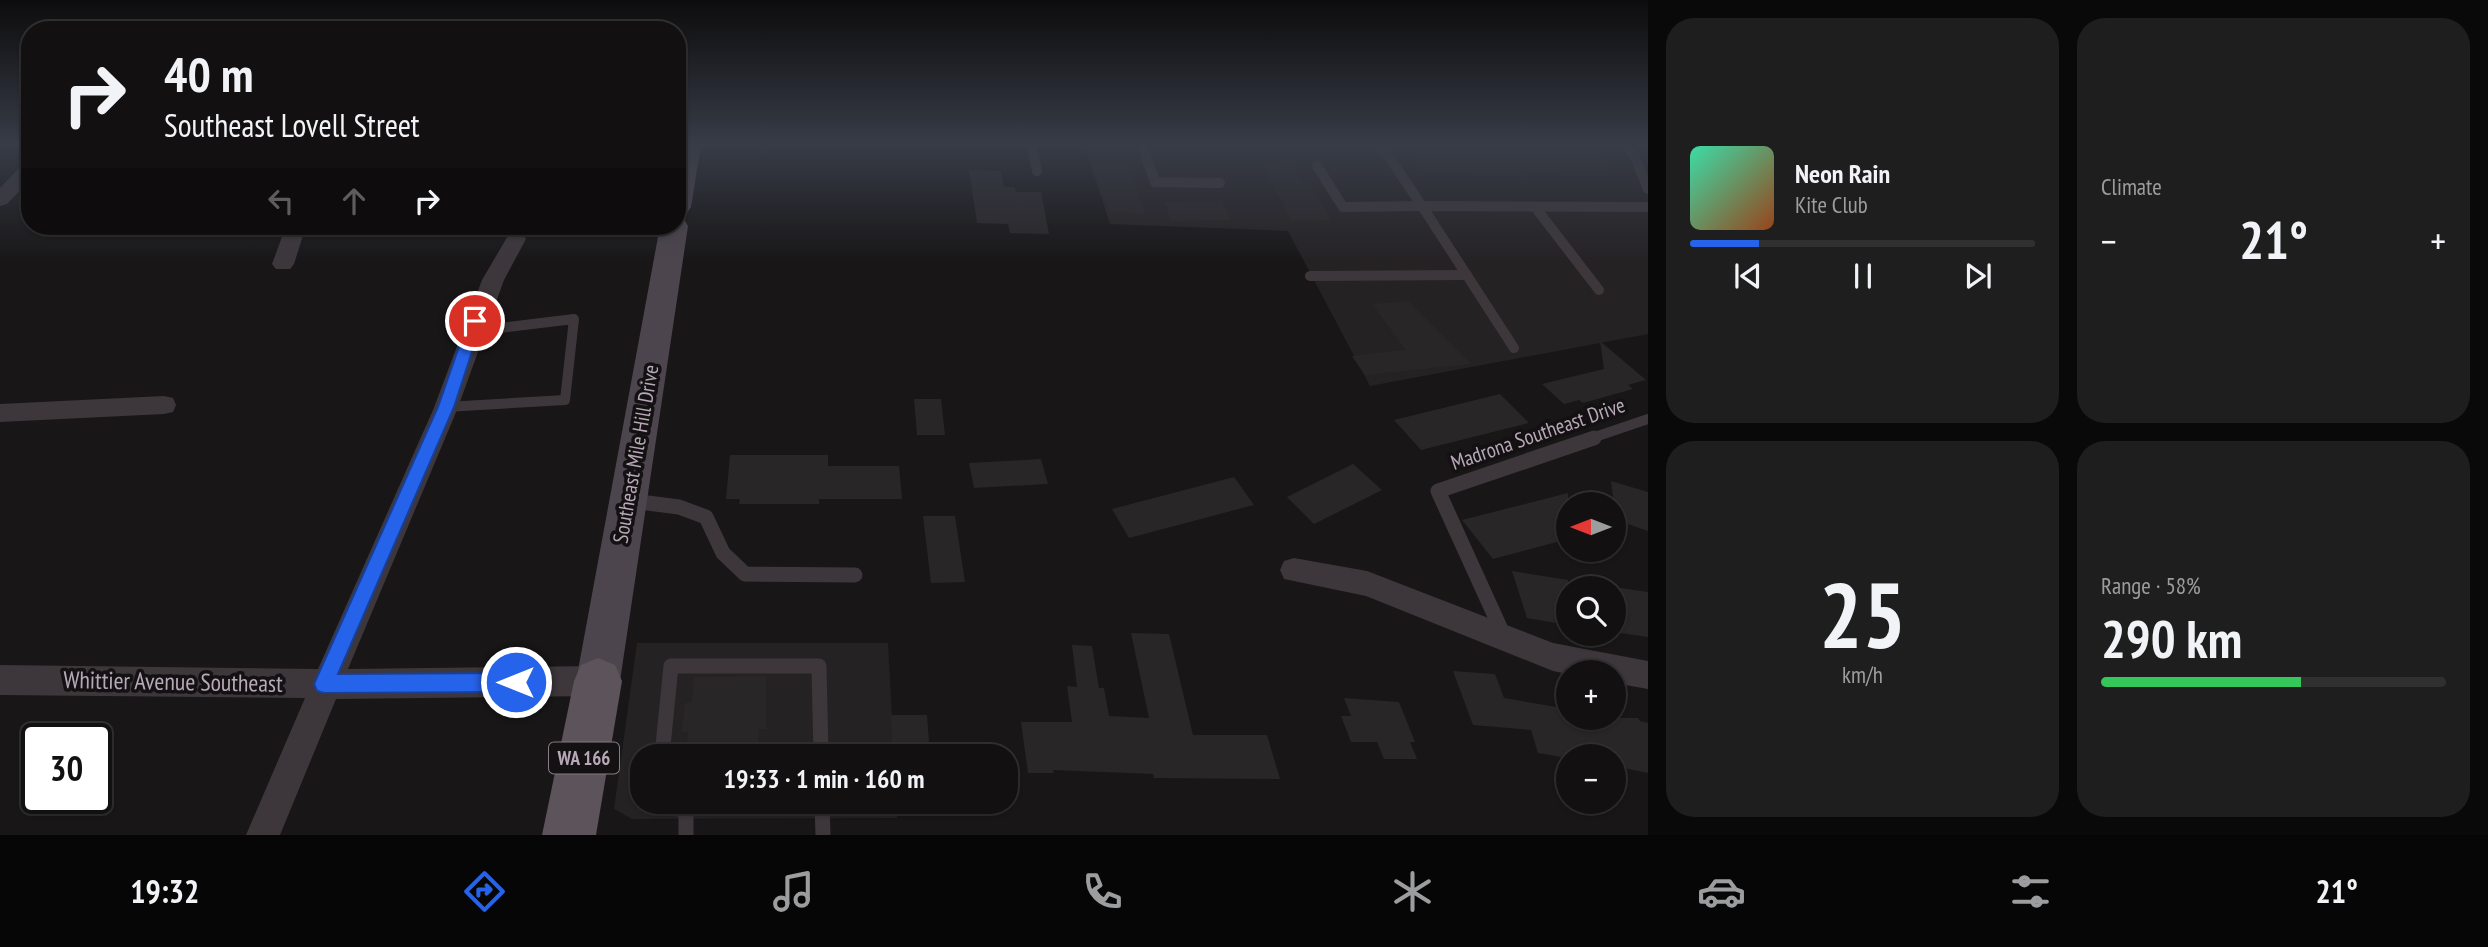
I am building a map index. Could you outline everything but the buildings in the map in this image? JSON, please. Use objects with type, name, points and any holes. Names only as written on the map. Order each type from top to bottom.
[{"type":"main road","name":"Southeast Mile Hill Drive","points":[[598,681],[672,235]]},
{"type":"main road","name":"WA 166","points":[[569,835],[598,681]]},
{"type":"street","points":[[0,200],[15,184]]},
{"type":"street","points":[[283,264],[293,235]]},
{"type":"street","points":[[263,835],[324,684],[446,407],[475,321],[498,265],[516,239]]},
{"type":"street","points":[[0,413],[163,405]]},
{"type":"street","points":[[1294,570],[1367,584],[1553,657],[1648,675]]},
{"type":"street","name":"Whittier Avenue Southeast","points":[[0,680],[324,684],[598,681]]},
{"type":"lane","points":[[1328,184],[1343,207],[1648,207]]},
{"type":"lane","points":[[1407,184],[1514,348]]},
{"type":"lane","points":[[1535,207],[1599,290]]},
{"type":"lane","points":[[1310,276],[1467,275]]},
{"type":"lane","points":[[446,407],[565,401],[574,319],[492,329],[475,321]]},
{"type":"lane","name":"Madrona Southeast Drive","points":[[1506,640],[1438,491],[1648,419]]},
{"type":"lane","points":[[628,501],[679,507],[706,517],[723,553],[745,574],[855,575]]},
{"type":"lane","points":[[664,744],[671,666],[819,666],[821,744]]},
{"type":"lane","points":[[685,814],[686,835]]},
{"type":"lane","points":[[822,814],[823,835]]},
{"type":"shaded area","points":[[1097,184],[1648,184],[1648,334],[1370,386],[1288,231],[1110,224]]},
{"type":"shaded area","points":[[637,643],[888,643],[893,744],[630,744],[630,814],[897,814],[897,818],[632,819],[614,809]]},
{"type":"route","points":[[475,321],[446,407],[324,684],[516,682]]}]
